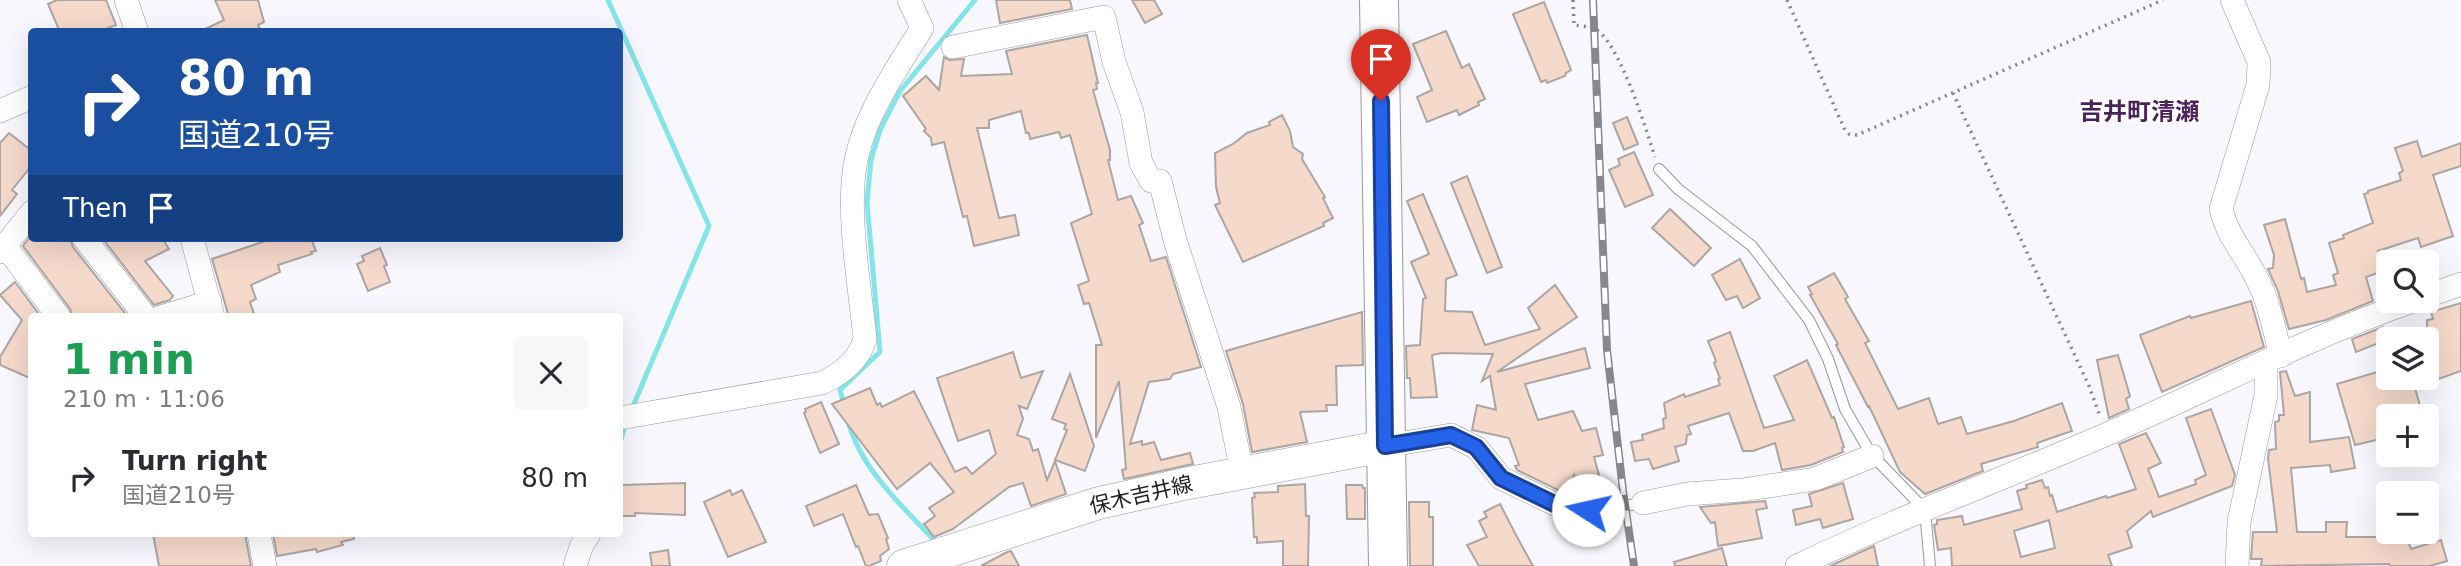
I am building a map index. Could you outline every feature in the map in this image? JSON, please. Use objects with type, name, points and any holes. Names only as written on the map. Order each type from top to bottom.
[{"type":"highway","points":[[1379,0],[1388,566]]},
{"type":"main road","name":"保木吉井線","points":[[928,558],[1099,503],[1385,446]]},
{"type":"street","points":[[126,0],[136,28]]},
{"type":"street","points":[[625,416],[822,383],[837,376],[862,352],[865,339],[852,205],[854,171],[862,139],[888,83],[922,28],[909,0]]},
{"type":"street","points":[[2232,0],[2259,62],[2258,85],[2221,209],[2225,227],[2256,278],[2270,312],[2274,359],[2238,522],[2237,566]]},
{"type":"street","points":[[953,47],[1104,17],[1114,62],[1132,112],[1141,163],[1151,181],[1160,181],[1175,240],[1229,407],[1242,473]]},
{"type":"street","points":[[0,111],[28,99]]},
{"type":"street","points":[[28,217],[3,250],[56,313]]},
{"type":"street","points":[[88,242],[158,313]]},
{"type":"street","points":[[182,313],[211,309],[193,242]]},
{"type":"street","points":[[2439,292],[2461,284]]},
{"type":"street","points":[[1797,566],[2106,435],[2352,322],[2378,313]]},
{"type":"street","points":[[1385,446],[1451,435],[1476,447],[1501,478],[1571,512],[1605,509]]},
{"type":"street","points":[[1643,503],[1687,494],[1742,490],[1815,479],[1872,456]]},
{"type":"street","points":[[260,537],[265,566]]},
{"type":"street","points":[[575,566],[580,547],[587,537]]},
{"type":"lane","points":[[1659,169],[1678,189],[1752,246],[1809,320],[1828,359],[1845,409],[1872,456],[1925,510],[1930,566]]},
{"type":"lane","points":[[1605,509],[1643,503]]},
{"type":"path","points":[[1573,0],[1574,25],[1594,28],[1605,36],[1613,49],[1638,107],[1659,169]]},
{"type":"path","points":[[1787,0],[1844,128],[1849,134],[1857,135],[2163,0]]},
{"type":"path","points":[[1953,93],[2089,386],[2106,435]]},
{"type":"building","points":[[57,0],[106,0],[116,25],[108,28],[58,28],[48,4]]},
{"type":"building","points":[[215,0],[258,0],[264,22],[258,25],[259,28],[207,28],[224,20]]},
{"type":"building","points":[[996,0],[1070,0],[1072,9],[1000,23]]},
{"type":"building","points":[[1132,0],[1154,0],[1162,14],[1145,23]]},
{"type":"building","points":[[1544,2],[1571,70],[1565,76],[1547,83],[1546,80],[1541,82],[1513,14]]},
{"type":"building","points":[[1446,31],[1462,68],[1469,64],[1485,99],[1459,115],[1457,110],[1427,122],[1417,97],[1432,90],[1413,44]]},
{"type":"building","points":[[1087,35],[1098,83],[1097,89],[1093,90],[1110,150],[1108,160],[1118,200],[1131,196],[1143,223],[1139,225],[1151,261],[1166,257],[1201,367],[1173,374],[1170,379],[1149,382],[1130,444],[1154,442],[1161,460],[1190,453],[1193,464],[1124,479],[1122,470],[1126,469],[1119,381],[1096,438],[1096,345],[1102,345],[1089,303],[1084,304],[1078,285],[1089,281],[1071,223],[1092,214],[1070,135],[1061,138],[1059,132],[1030,139],[1021,111],[989,120],[989,128],[977,128],[999,218],[1015,215],[1019,235],[974,246],[967,216],[963,217],[944,142],[932,145],[931,138],[924,131],[926,129],[903,96],[926,76],[939,90],[944,57],[949,60],[964,59],[961,76],[1012,74],[1006,51]]},
{"type":"building","points":[[1282,115],[1290,131],[1293,147],[1303,154],[1302,159],[1325,197],[1323,198],[1333,218],[1323,223],[1324,226],[1243,262],[1215,205],[1220,203],[1216,187],[1215,153],[1247,133],[1270,125],[1269,122]]},
{"type":"building","points":[[1627,117],[1638,144],[1624,150],[1613,123]]},
{"type":"building","points":[[9,133],[28,148],[28,170],[12,190],[17,194],[0,216],[0,143]]},
{"type":"building","points":[[2417,141],[2422,157],[2461,143],[2461,166],[2433,175],[2453,236],[2421,247],[2418,238],[2376,250],[2376,273],[2366,277],[2373,301],[2326,320],[2289,329],[2278,291],[2268,269],[2273,268],[2274,255],[2264,225],[2285,219],[2307,292],[2336,285],[2333,275],[2338,273],[2329,243],[2373,223],[2364,194],[2401,180],[2399,173],[2403,171],[2395,148]]},
{"type":"building","points":[[1634,152],[1653,195],[1625,207],[1609,170],[1620,165],[1618,159]]},
{"type":"building","points":[[1467,176],[1502,267],[1487,273],[1451,183]]},
{"type":"building","points":[[1423,194],[1457,275],[1446,279],[1445,311],[1472,312],[1485,345],[1540,329],[1528,308],[1555,285],[1577,317],[1497,372],[1585,348],[1590,368],[1525,384],[1538,420],[1573,411],[1582,431],[1596,428],[1603,455],[1594,457],[1602,486],[1607,485],[1608,496],[1580,497],[1574,475],[1566,494],[1517,470],[1515,466],[1519,465],[1509,438],[1472,430],[1477,405],[1496,410],[1490,376],[1482,381],[1493,354],[1432,355],[1437,397],[1411,398],[1406,346],[1420,345],[1423,299],[1426,298],[1411,262],[1429,254],[1407,201]]},
{"type":"building","points":[[1670,209],[1711,248],[1694,266],[1652,228]]},
{"type":"building","points":[[28,239],[28,242],[71,242],[125,313],[72,313],[23,246]]},
{"type":"building","points":[[105,242],[165,242],[169,249],[145,261],[173,296],[170,300],[154,305]]},
{"type":"building","points":[[262,242],[313,242],[316,251],[278,265],[280,272],[251,285],[256,299],[250,302],[254,313],[228,313],[212,259]]},
{"type":"building","points":[[380,248],[390,282],[368,291],[357,264],[364,261],[362,256]]},
{"type":"building","points":[[1740,259],[1760,298],[1743,308],[1737,296],[1726,300],[1712,275]]},
{"type":"building","points":[[1834,273],[1848,297],[1845,299],[1869,341],[1865,343],[1898,409],[1929,398],[1938,424],[1961,417],[1967,434],[2014,421],[2062,403],[2072,431],[2037,443],[2038,447],[1981,464],[1983,471],[1925,494],[1900,472],[1836,345],[1838,344],[1810,295],[1812,294],[1808,287]]},
{"type":"building","points":[[15,282],[38,313],[28,313],[28,377],[0,365],[0,357],[22,320],[0,295]]},
{"type":"building","points":[[2251,301],[2264,347],[2162,392],[2140,335],[2190,316],[2191,318]]},
{"type":"building","points":[[2461,303],[2461,371],[2439,379],[2439,327],[2427,327],[2427,320],[2433,319],[2431,313],[2439,313],[2439,310]]},
{"type":"building","points":[[1362,312],[1363,365],[1336,366],[1337,405],[1326,405],[1327,411],[1300,412],[1307,442],[1252,452],[1243,404],[1226,351]]},
{"type":"building","points":[[2376,330],[2376,344],[2356,352],[2352,339]]},
{"type":"building","points":[[1730,332],[1764,428],[1794,420],[1774,376],[1807,360],[1832,418],[1834,417],[1844,447],[1843,452],[1811,465],[1782,470],[1775,443],[1753,451],[1743,451],[1729,413],[1688,426],[1691,434],[1687,435],[1686,444],[1675,447],[1679,461],[1653,469],[1649,459],[1635,461],[1631,442],[1643,440],[1642,435],[1664,428],[1664,403],[1684,394],[1685,397],[1720,385],[1714,363],[1716,361],[1708,341]]},
{"type":"building","points":[[1013,352],[1021,378],[1043,371],[1027,409],[1019,406],[1023,419],[1017,435],[1029,439],[1033,451],[1038,449],[1047,480],[1055,461],[1066,494],[1031,506],[1023,483],[1009,487],[953,529],[934,537],[924,524],[935,516],[929,508],[954,492],[930,463],[897,489],[832,404],[870,388],[877,405],[880,403],[882,407],[914,391],[955,472],[966,467],[972,474],[996,454],[989,430],[958,441],[937,378]]},
{"type":"building","points":[[2118,355],[2130,396],[2126,399],[2129,409],[2109,418],[2097,360]]},
{"type":"building","points":[[2286,371],[2295,396],[2310,392],[2310,442],[2349,437],[2355,468],[2331,472],[2330,465],[2291,468],[2297,532],[2326,532],[2326,522],[2347,522],[2346,537],[2376,537],[2376,544],[2409,544],[2411,549],[2439,544],[2441,540],[2447,561],[2430,566],[2261,566],[2262,559],[2251,559],[2253,532],[2277,532],[2268,458],[2269,450],[2276,449],[2275,422],[2279,421],[2279,415],[2284,415],[2280,372]]},
{"type":"building","points":[[2376,372],[2376,390],[2415,390],[2420,404],[2376,404],[2376,440],[2355,445],[2337,384]]},
{"type":"building","points":[[1070,374],[1094,446],[1085,471],[1055,460],[1067,430],[1064,429],[1066,424],[1052,419]]},
{"type":"building","points":[[821,402],[839,444],[820,453],[804,413],[805,409]]},
{"type":"building","points":[[2211,409],[2235,475],[2232,486],[2153,517],[2151,511],[2127,531],[2132,547],[2108,555],[2112,566],[1952,566],[1951,548],[1938,550],[1934,525],[1937,520],[1962,516],[1964,525],[2022,509],[2017,491],[2042,480],[2045,488],[2048,487],[2050,496],[2052,495],[2057,512],[2136,489],[2119,444],[2146,433],[2161,463],[2148,469],[2159,497],[2196,484],[2195,480],[2206,475],[2186,418]],"holes":[[[2049,520],[2055,548],[2021,557],[2014,531]]]},
{"type":"building","points":[[685,483],[685,515],[635,513],[635,516],[623,516],[623,485]]},
{"type":"building","points":[[1843,483],[1853,519],[1823,528],[1820,519],[1796,525],[1793,510],[1812,506],[1809,494]]},
{"type":"building","points":[[1305,484],[1306,516],[1309,516],[1308,566],[1283,566],[1283,541],[1257,543],[1257,537],[1254,537],[1252,498],[1255,497],[1254,493],[1278,492],[1278,486]]},
{"type":"building","points":[[856,485],[869,515],[878,514],[888,538],[889,549],[880,556],[881,561],[869,566],[866,566],[858,546],[856,547],[843,514],[814,526],[806,506]]},
{"type":"building","points":[[1346,485],[1362,485],[1365,488],[1365,519],[1347,519]]},
{"type":"building","points":[[730,490],[732,495],[742,490],[766,542],[728,557],[704,502]]},
{"type":"building","points":[[1765,501],[1767,508],[1756,510],[1762,538],[1718,546],[1715,522],[1711,523],[1700,507]]},
{"type":"building","points":[[1409,502],[1429,502],[1429,517],[1433,517],[1433,566],[1410,566]]},
{"type":"building","points":[[1500,504],[1533,566],[1479,566],[1467,545],[1487,537],[1479,521],[1487,517],[1484,512]]},
{"type":"building","points":[[154,537],[246,537],[251,566],[159,566]]},
{"type":"building","points":[[274,537],[354,537],[341,542],[343,545],[317,552],[316,549],[277,556]]},
{"type":"building","points":[[1874,546],[1878,566],[1830,566]]},
{"type":"building","points":[[1722,548],[1727,566],[1675,566],[1674,562]]},
{"type":"building","points":[[668,550],[670,566],[652,566],[650,553]]},
{"type":"building","points":[[1011,551],[1019,566],[981,566],[1007,552]]},
{"type":"waterway","points":[[608,0],[621,28]]},
{"type":"waterway","points":[[844,404],[840,390],[880,352],[867,202],[871,160],[880,130],[900,91],[975,0]]},
{"type":"waterway","points":[[623,34],[709,226],[631,411]]},
{"type":"waterway","points":[[848,421],[854,439],[873,472],[938,544]]},
{"type":"waterway","points":[[623,432],[626,423]]},
{"type":"railway","points":[[1593,0],[1607,350],[1634,566]]},
{"type":"district","name":"吉井町清瀬","points":[[2139,112]]},
{"type":"route","points":[[1381,101],[1385,446],[1451,435],[1476,447],[1501,478],[1571,512],[1588,510]]}]
